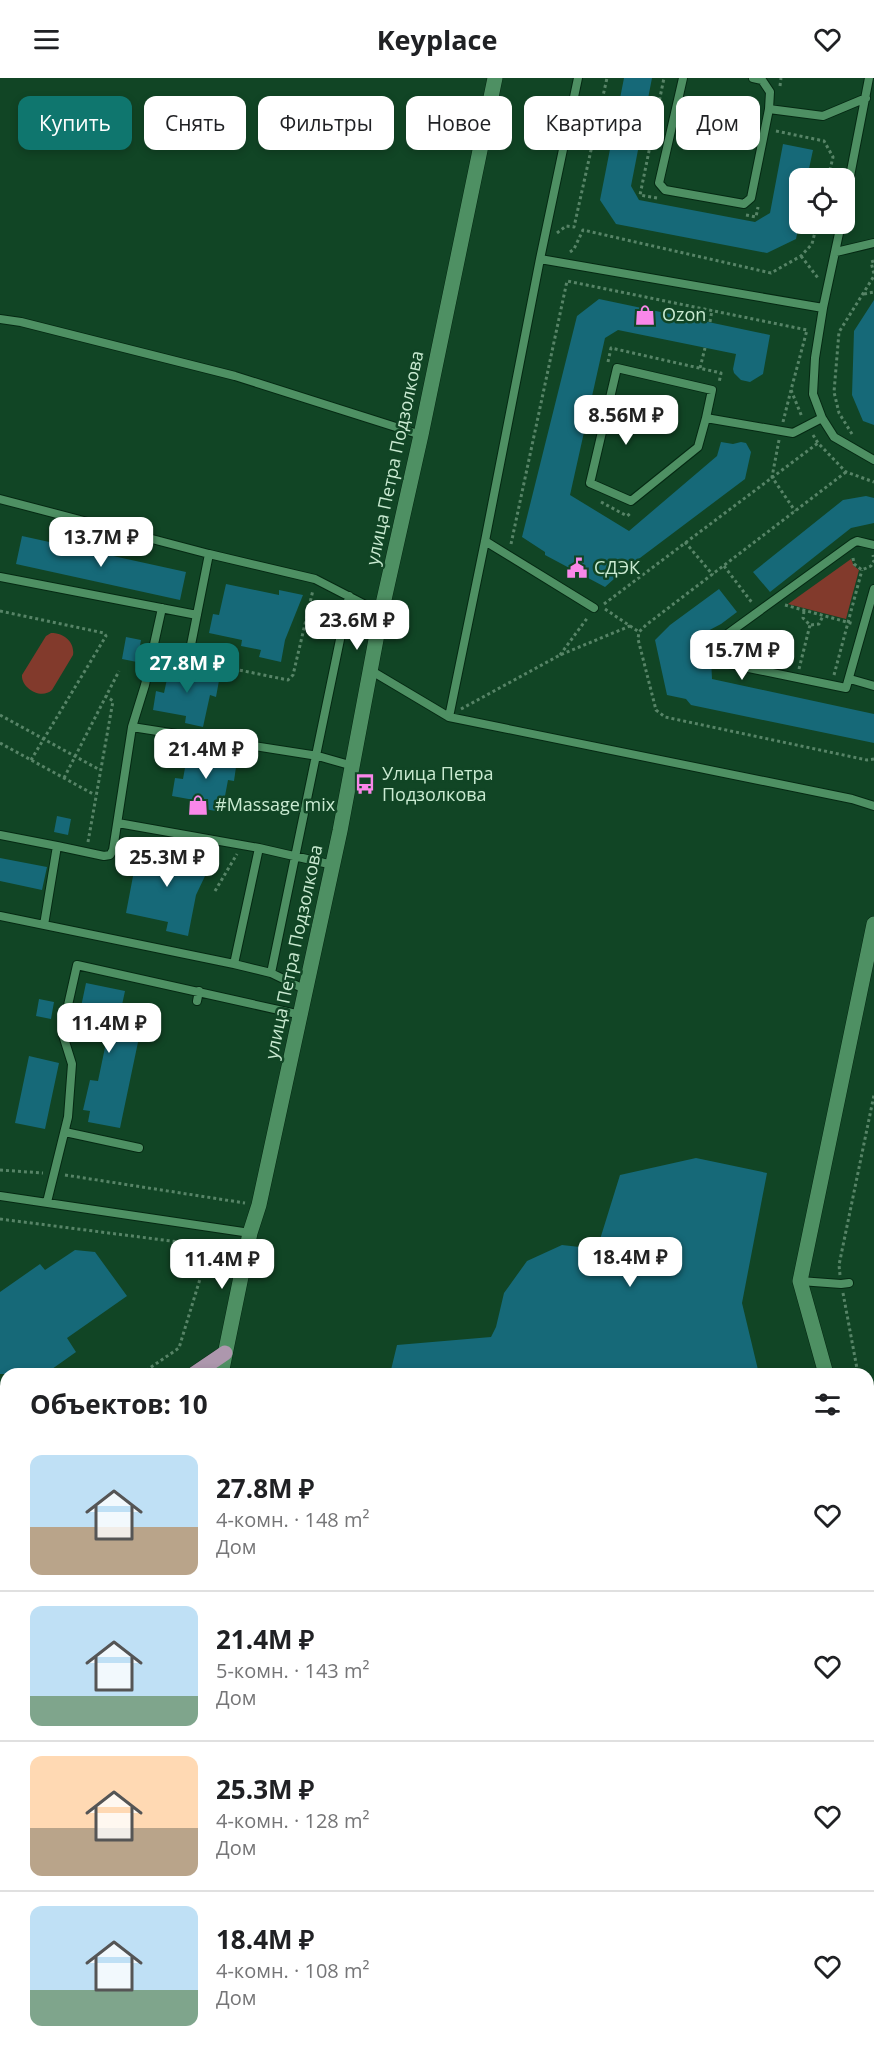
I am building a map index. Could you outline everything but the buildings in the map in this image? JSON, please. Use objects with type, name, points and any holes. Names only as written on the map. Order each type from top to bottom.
[{"type":"main road","points":[[203,1368],[225,1353]]},
{"type":"street","name":"улица Петра Подзолкова","points":[[222,1368],[250,1233],[259,1204],[333,865],[381,613],[422,435],[495,78]]},
{"type":"street","points":[[824,1368],[800,1281],[874,924]]},
{"type":"lane","points":[[449,716],[578,78]]},
{"type":"lane","points":[[683,78],[659,183],[665,190],[744,204],[751,198],[769,109],[770,92],[762,80],[753,78]]},
{"type":"lane","points":[[852,168],[869,78]]},
{"type":"lane","points":[[769,109],[823,116],[866,98]]},
{"type":"lane","points":[[839,234],[823,308],[815,358],[813,394],[822,418],[834,437],[874,460]]},
{"type":"lane","points":[[836,252],[874,243]]},
{"type":"lane","points":[[540,259],[823,308]]},
{"type":"lane","points":[[0,319],[21,322],[235,376],[422,435]]},
{"type":"lane","points":[[617,368],[712,390],[706,418],[698,447],[631,501],[590,483],[617,368]]},
{"type":"lane","points":[[706,418],[793,433],[822,418]]},
{"type":"lane","points":[[0,499],[209,554],[315,579],[381,613]]},
{"type":"lane","points":[[485,541],[594,608]]},
{"type":"lane","points":[[872,548],[857,541],[853,543],[723,638],[729,664],[846,688],[874,589]]},
{"type":"lane","points":[[209,554],[189,660],[224,667]]},
{"type":"lane","points":[[0,577],[197,615]]},
{"type":"lane","points":[[271,974],[318,756],[349,596]]},
{"type":"lane","points":[[0,835],[104,856],[110,855],[118,823],[132,727],[146,685],[162,608]]},
{"type":"lane","points":[[370,670],[449,716],[852,799],[874,806]]},
{"type":"lane","points":[[850,679],[874,686]]},
{"type":"lane","points":[[132,727],[318,756],[353,766]]},
{"type":"lane","points":[[118,823],[260,848],[333,865]]},
{"type":"lane","points":[[44,925],[57,846]]},
{"type":"lane","points":[[234,964],[260,848]]},
{"type":"lane","points":[[0,916],[234,964],[271,974],[306,990]]},
{"type":"lane","points":[[47,1202],[68,1117],[72,1064],[62,1032],[78,965],[198,996],[301,1015]]},
{"type":"lane","points":[[65,1132],[139,1148]]},
{"type":"lane","points":[[0,1196],[250,1233]]},
{"type":"lane","points":[[800,1281],[845,1284]]},
{"type":"path","points":[[574,227],[607,78]]},
{"type":"path","points":[[663,199],[640,195],[664,78]]},
{"type":"path","points":[[780,88],[781,78]]},
{"type":"path","points":[[745,214],[756,217],[759,206]]},
{"type":"path","points":[[554,236],[566,226],[574,227],[771,273],[801,256],[812,244],[814,234]]},
{"type":"path","points":[[568,254],[574,249],[583,230]]},
{"type":"path","points":[[801,256],[818,279]]},
{"type":"path","points":[[859,438],[850,432],[839,412],[834,392],[839,332],[874,275],[871,262],[874,261]]},
{"type":"path","points":[[510,549],[567,281],[807,330],[791,390],[800,413],[818,444],[846,472],[874,482]]},
{"type":"path","points":[[863,294],[874,292]]},
{"type":"path","points":[[710,322],[712,310]]},
{"type":"path","points":[[606,370],[610,348],[721,373],[718,392]]},
{"type":"path","points":[[700,368],[705,348]]},
{"type":"path","points":[[772,421],[783,423]]},
{"type":"path","points":[[769,438],[779,439]]},
{"type":"path","points":[[639,632],[601,606],[818,444]]},
{"type":"path","points":[[772,477],[795,511]]},
{"type":"path","points":[[598,500],[627,516],[636,509]]},
{"type":"path","points":[[685,542],[713,575]]},
{"type":"path","points":[[862,570],[872,566],[872,548]]},
{"type":"path","points":[[845,561],[855,553],[854,564],[862,570]]},
{"type":"path","points":[[724,566],[758,612]]},
{"type":"path","points":[[832,681],[862,570]]},
{"type":"path","points":[[224,667],[288,680],[293,675],[315,579]]},
{"type":"path","points":[[778,610],[793,599]]},
{"type":"path","points":[[772,602],[864,627]]},
{"type":"path","points":[[560,655],[594,608]]},
{"type":"path","points":[[0,617],[1,611],[104,633],[106,636],[30,760]]},
{"type":"path","points":[[804,611],[803,618],[810,625]]},
{"type":"path","points":[[810,625],[819,624],[823,616]]},
{"type":"path","points":[[796,679],[810,625]]},
{"type":"path","points":[[449,716],[560,655],[630,626]]},
{"type":"path","points":[[752,629],[745,634],[745,637],[755,637],[763,644],[765,654],[760,664],[769,666]]},
{"type":"path","points":[[64,778],[119,671]]},
{"type":"path","points":[[87,852],[113,701],[106,696]]},
{"type":"path","points":[[0,715],[100,771]]},
{"type":"path","points":[[0,742],[95,795]]},
{"type":"path","points":[[215,891],[242,845]]},
{"type":"path","points":[[857,1368],[845,1284],[839,1264],[874,1095]]},
{"type":"path","points":[[0,1170],[55,1174],[250,1203]]},
{"type":"path","points":[[0,1220],[210,1246],[246,1257]]},
{"type":"path","points":[[150,1368],[179,1348],[210,1246]]},
{"type":"shaded area","points":[[851,559],[859,570],[846,619],[788,604]]},
{"type":"shaded area","points":[[51,633],[68,639],[73,655],[52,690],[43,694],[37,693],[28,688],[22,675],[46,636]]},
{"type":"place","name":"Ozon","points":[[645,315]]},
{"type":"place","name":"СДЭК","points":[[577,568]]},
{"type":"place","name":"Улица Петра Подзолкова","points":[[365,784]]},
{"type":"place","name":"#Massage mix","points":[[198,805]]}]
